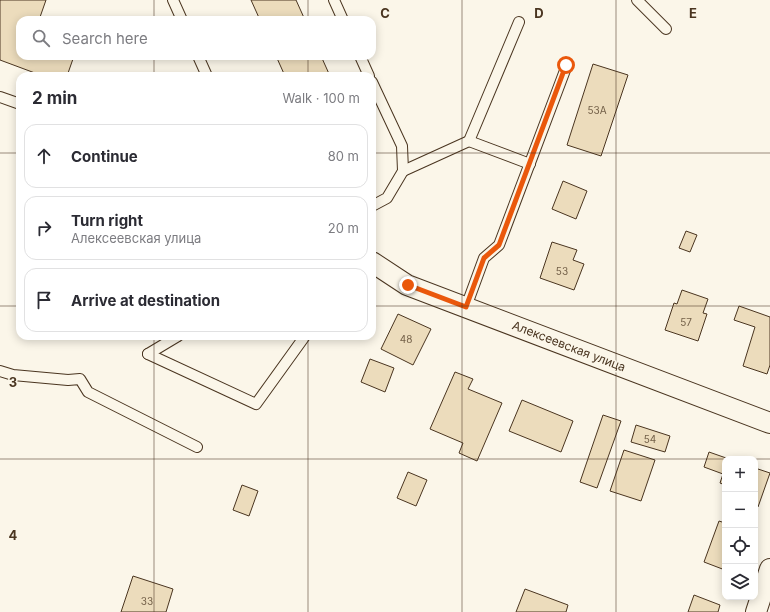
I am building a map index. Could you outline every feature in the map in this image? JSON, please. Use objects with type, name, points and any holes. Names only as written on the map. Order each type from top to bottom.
[{"type":"street","name":"Алексеевская улица","points":[[376,265],[408,285],[770,423]]},
{"type":"street","points":[[756,612],[770,569]]},
{"type":"lane","points":[[173,0],[180,16]]},
{"type":"lane","points":[[334,0],[341,16]]},
{"type":"lane","points":[[637,0],[666,29]]},
{"type":"lane","points":[[403,171],[469,141],[519,22]]},
{"type":"lane","points":[[200,60],[205,72]]},
{"type":"lane","points":[[362,60],[367,72]]},
{"type":"lane","points":[[466,307],[484,258],[499,245],[566,65]]},
{"type":"lane","points":[[376,91],[402,146],[403,171],[387,198],[376,204]]},
{"type":"lane","points":[[0,97],[16,103]]},
{"type":"lane","points":[[469,141],[530,164]]},
{"type":"lane","points":[[171,340],[148,354],[256,404],[303,340]]},
{"type":"lane","points":[[0,371],[13,375],[68,380],[80,378],[88,392],[197,447]]},
{"type":"building","points":[[0,0],[46,0],[40,16],[16,16],[16,60],[73,60],[68,72],[32,72],[0,60]]},
{"type":"building","points":[[251,0],[296,0],[303,16],[258,16]]},
{"type":"building","points":[[278,60],[323,60],[328,72],[283,72]]},
{"type":"building","points":[[593,64],[628,75],[601,156],[567,145]]},
{"type":"building","points":[[563,181],[587,191],[576,219],[552,209]]},
{"type":"building","points":[[686,231],[697,235],[690,252],[679,248]]},
{"type":"building","points":[[552,242],[577,250],[573,260],[584,264],[574,290],[540,278]]},
{"type":"building","points":[[682,290],[708,299],[703,313],[707,314],[698,341],[665,330],[674,303],[677,304]]},
{"type":"building","points":[[739,306],[770,317],[770,365],[767,374],[743,366],[755,327],[734,320]]},
{"type":"building","points":[[398,314],[431,329],[413,365],[381,349]]},
{"type":"building","points":[[370,359],[394,368],[385,392],[361,382]]},
{"type":"building","points":[[455,372],[473,379],[468,389],[502,403],[477,461],[459,453],[463,443],[430,429]]},
{"type":"building","points":[[522,400],[573,421],[561,452],[509,431]]},
{"type":"building","points":[[603,415],[621,421],[597,488],[580,482]]},
{"type":"building","points":[[636,425],[670,436],[665,452],[631,442]]},
{"type":"building","points":[[624,450],[655,460],[641,501],[610,491]]},
{"type":"building","points":[[709,452],[722,457],[722,474],[704,467]]},
{"type":"building","points":[[758,469],[770,473],[758,507]]},
{"type":"building","points":[[408,472],[427,480],[416,506],[397,498]]},
{"type":"building","points":[[242,485],[258,491],[249,516],[233,510]]},
{"type":"building","points":[[719,521],[722,522],[722,569],[704,562]]},
{"type":"building","points":[[133,576],[173,589],[166,612],[121,612]]},
{"type":"building","points":[[525,589],[568,605],[566,612],[516,612]]},
{"type":"building","points":[[694,595],[720,605],[718,612],[688,612]]},
{"type":"route","points":[[408,285],[466,307],[484,258],[499,245],[566,65]]}]
